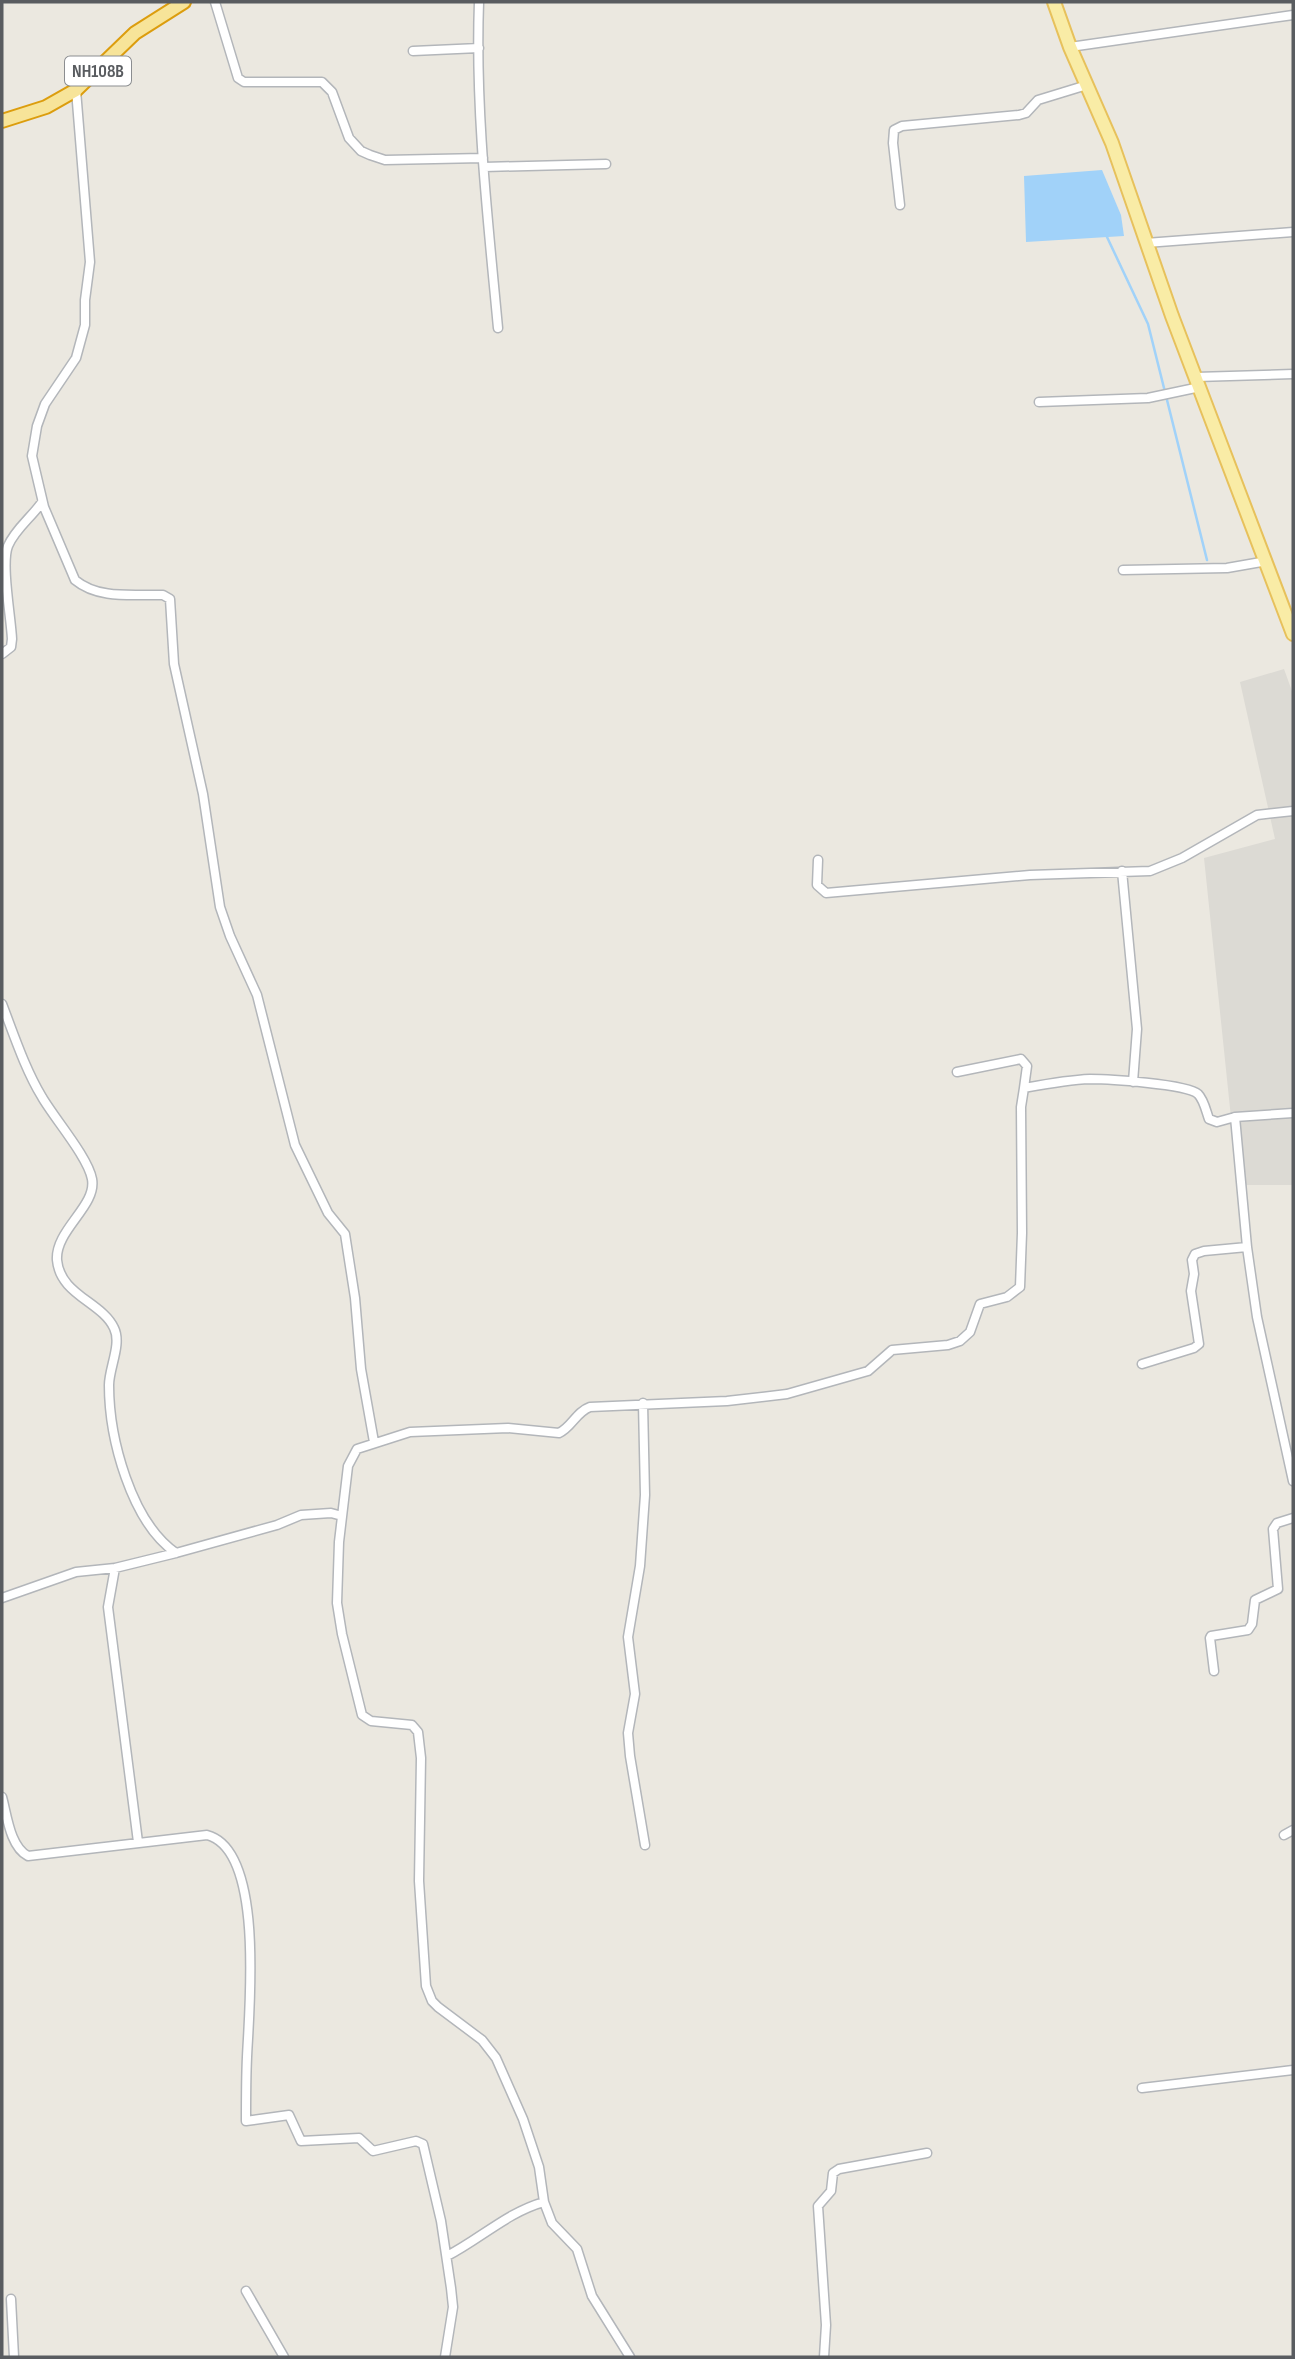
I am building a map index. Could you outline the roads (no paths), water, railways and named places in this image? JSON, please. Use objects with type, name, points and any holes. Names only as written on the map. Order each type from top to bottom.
[{"type":"highway","name":"NH108B","points":[[2,121],[46,107],[76,90],[135,33],[184,2]]},
{"type":"main road","points":[[1054,2],[1070,47],[1112,143],[1146,243],[1293,634]]},
{"type":"street","points":[[215,2],[238,78],[244,82],[322,82],[332,92],[349,138],[361,150],[385,160],[606,164]]},
{"type":"street","points":[[479,2],[484,162],[498,328]]},
{"type":"street","points":[[1070,47],[1293,15]]},
{"type":"street","points":[[413,51],[479,48]]},
{"type":"street","points":[[900,205],[894,130],[902,126],[1019,115],[1027,113],[1038,100],[1087,85]]},
{"type":"street","points":[[76,90],[90,262],[85,325],[76,358],[45,404],[37,426],[32,456],[42,502],[75,580],[100,593],[163,595],[170,599],[174,664],[203,794],[219,907],[257,995],[295,1145],[328,1213],[345,1234],[373,1442]]},
{"type":"street","points":[[1146,243],[1293,232]]},
{"type":"street","points":[[1039,402],[1148,398],[1198,382],[1293,374]]},
{"type":"street","points":[[2,654],[11,647],[12,639],[6,569],[7,549],[42,502]]},
{"type":"street","points":[[1123,570],[1227,568],[1267,562]]},
{"type":"street","points":[[818,860],[817,885],[826,893],[1030,875],[1150,871],[1182,858],[1257,815],[1293,811]]},
{"type":"street","points":[[1122,871],[1138,1029],[1133,1082]]},
{"type":"street","points":[[2,1004],[40,1095],[87,1166],[92,1179],[92,1192],[60,1242],[57,1260],[62,1275],[71,1288],[108,1318],[115,1329],[117,1338],[109,1383],[110,1406],[122,1466],[134,1497],[149,1524],[164,1545],[176,1553]]},
{"type":"street","points":[[629,2357],[592,2296],[577,2249],[552,2223],[544,2202],[539,2167],[527,2129],[496,2058],[482,2040],[438,2007],[429,1994],[419,1881],[421,1758],[418,1732],[412,1724],[371,1721],[365,1718],[360,1710],[337,1603],[337,1571],[348,1465],[357,1449],[410,1432],[508,1428],[559,1433],[586,1408],[750,1399],[787,1394],[868,1371],[891,1350],[948,1345],[966,1338],[980,1304],[1007,1297],[1020,1287],[1021,1107],[1027,1066],[1021,1059],[957,1072]]},
{"type":"street","points":[[1024,1088],[1093,1079],[1133,1082],[1196,1092],[1209,1119],[1217,1122],[1235,1117],[1293,1113]]},
{"type":"street","points":[[1235,1117],[1256,1317],[1289,1449],[1293,1481]]},
{"type":"street","points":[[1142,1364],[1194,1348],[1199,1344],[1191,1291],[1194,1275],[1192,1260],[1195,1254],[1247,1247]]},
{"type":"street","points":[[643,1403],[646,1495],[640,1566],[628,1637],[635,1688],[628,1733],[645,1845]]},
{"type":"street","points":[[2,1598],[76,1572],[116,1568],[176,1553],[277,1525],[301,1515],[331,1513],[342,1516]]},
{"type":"street","points":[[1214,1671],[1210,1638],[1248,1630],[1252,1624],[1255,1600],[1278,1589],[1273,1529],[1277,1523],[1293,1518]]},
{"type":"street","points":[[116,1568],[108,1607],[138,1842]]},
{"type":"street","points":[[2,1797],[15,1842],[20,1852],[28,1856],[207,1835],[219,1838],[229,1848],[236,1864],[246,1907],[252,1955],[246,2121],[289,2115],[301,2141],[359,2138],[373,2151],[420,2142],[425,2150],[447,2256],[453,2307],[445,2357]]},
{"type":"street","points":[[1284,1835],[1293,1830]]},
{"type":"street","points":[[1142,2088],[1293,2070]]},
{"type":"street","points":[[824,2357],[826,2325],[818,2206],[830,2194],[833,2173],[839,2169],[927,2153]]},
{"type":"street","points":[[447,2256],[471,2244],[509,2216],[544,2202]]},
{"type":"street","points":[[246,2291],[284,2357]]},
{"type":"street","points":[[11,2299],[14,2357]]},
{"type":"water","points":[[1102,170],[1121,215],[1124,236],[1026,242],[1024,176]]},
{"type":"waterway","points":[[1107,237],[1148,324],[1207,560]]}]
